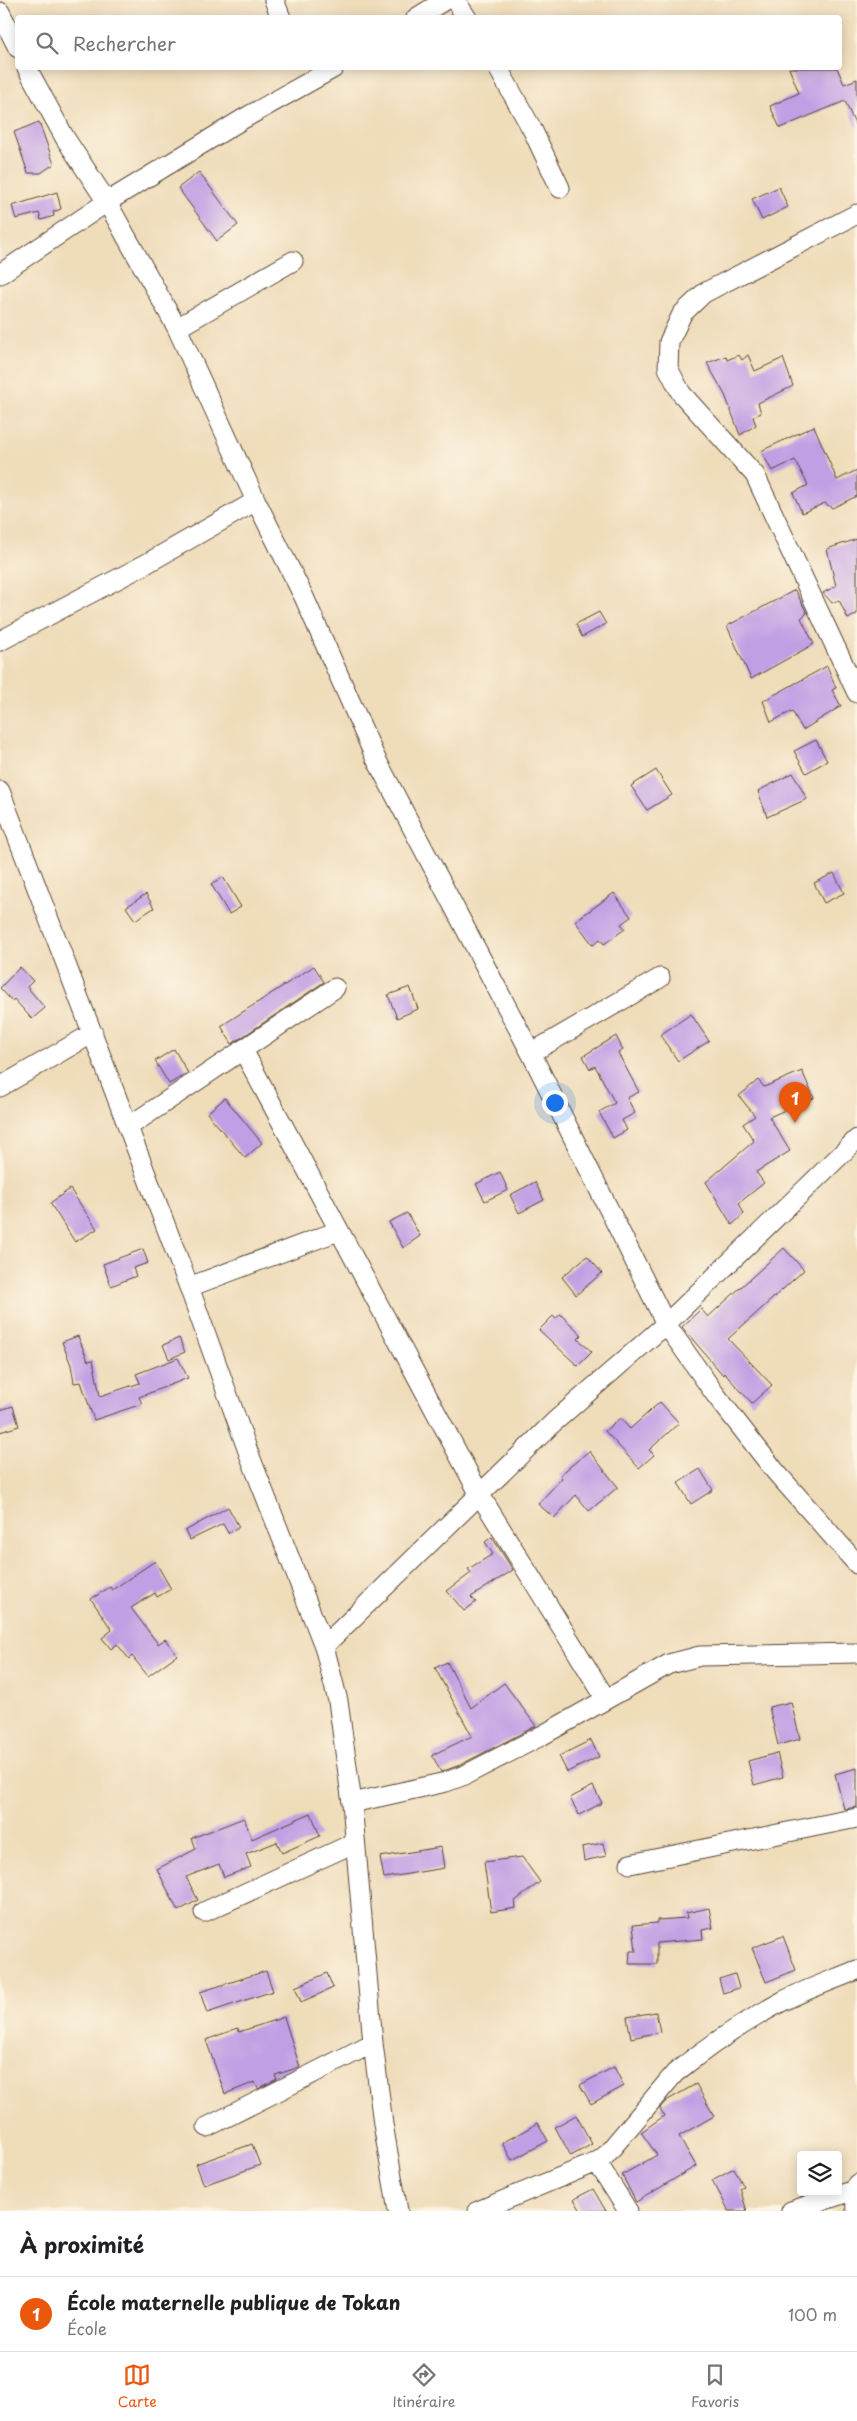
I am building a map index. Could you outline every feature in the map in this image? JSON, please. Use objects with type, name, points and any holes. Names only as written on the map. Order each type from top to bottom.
[{"type":"street","points":[[274,0],[280,15]]},
{"type":"street","points":[[421,15],[445,0]]},
{"type":"street","points":[[456,0],[464,15]]},
{"type":"street","points":[[0,12],[15,42]]},
{"type":"street","points":[[28,70],[65,138],[107,202],[177,328],[256,501],[304,597],[375,758],[531,1053],[666,1324],[715,1394],[776,1471],[857,1564]]},
{"type":"street","points":[[0,274],[107,202],[243,119],[305,75],[326,70]]},
{"type":"street","points":[[499,70],[532,128],[560,188]]},
{"type":"street","points":[[857,214],[704,293],[682,314],[669,342],[668,368],[681,393],[755,475],[857,693]]},
{"type":"street","points":[[177,328],[294,261]]},
{"type":"street","points":[[0,641],[144,565],[256,501]]},
{"type":"street","points":[[0,791],[189,1286],[249,1454],[324,1646],[338,1701],[352,1802],[354,1843],[373,2043],[383,2124],[398,2211]]},
{"type":"street","points":[[531,1053],[660,978]]},
{"type":"street","points":[[128,1127],[335,988]]},
{"type":"street","points":[[0,1087],[93,1033]]},
{"type":"street","points":[[243,1050],[480,1495],[606,1699]]},
{"type":"street","points":[[324,1646],[554,1422],[666,1324],[857,1139]]},
{"type":"street","points":[[189,1286],[338,1231]]},
{"type":"street","points":[[352,1802],[446,1782],[464,1775],[541,1736],[669,1664],[700,1656],[857,1653]]},
{"type":"street","points":[[630,1864],[857,1818]]},
{"type":"street","points":[[204,1912],[354,1843]]},
{"type":"street","points":[[478,2211],[597,2162],[606,2155],[675,2073],[688,2062],[749,2021],[785,2000],[857,1970]]},
{"type":"street","points":[[207,2127],[373,2043]]},
{"type":"street","points":[[597,2162],[628,2211]]},
{"type":"street","points":[[791,2211],[856,2187],[856,2211]]},
{"type":"building","points":[[790,70],[838,70],[844,84],[857,79],[857,129],[845,101],[780,128],[770,106],[799,93]]},
{"type":"building","points":[[39,122],[54,164],[41,173],[28,173],[14,132]]},
{"type":"building","points":[[199,172],[238,225],[217,241],[178,188]]},
{"type":"building","points":[[779,187],[788,207],[762,220],[752,199]]},
{"type":"building","points":[[57,192],[61,209],[53,212],[54,216],[41,220],[39,213],[16,219],[12,206]]},
{"type":"building","points":[[739,355],[742,360],[748,355],[755,371],[783,358],[793,386],[758,403],[761,413],[753,417],[756,425],[740,435],[725,395],[707,363],[726,356],[727,360]]},
{"type":"building","points":[[814,426],[837,480],[857,470],[857,496],[832,508],[825,503],[802,513],[793,493],[808,485],[795,460],[772,471],[761,451]]},
{"type":"building","points":[[857,539],[857,614],[848,619],[839,600],[832,603],[823,593],[836,586],[827,549]]},
{"type":"building","points":[[795,590],[807,613],[801,618],[814,644],[751,679],[727,626]]},
{"type":"building","points":[[599,612],[606,624],[582,637],[576,624]]},
{"type":"building","points":[[827,666],[836,688],[832,690],[841,706],[803,730],[792,711],[771,722],[763,701]]},
{"type":"building","points":[[816,740],[827,761],[806,773],[794,751]]},
{"type":"building","points":[[656,770],[672,795],[647,810],[631,786]]},
{"type":"building","points":[[793,773],[807,799],[767,817],[758,791]]},
{"type":"building","points":[[834,873],[844,893],[824,903],[814,883]]},
{"type":"building","points":[[223,877],[241,907],[229,914],[211,884]]},
{"type":"building","points":[[614,893],[631,917],[621,924],[625,929],[604,944],[600,939],[593,945],[575,921]]},
{"type":"building","points":[[146,894],[154,908],[135,920],[126,907]]},
{"type":"building","points":[[314,966],[324,982],[232,1044],[221,1026]]},
{"type":"building","points":[[20,967],[33,981],[27,987],[45,1008],[32,1019],[14,999],[12,1001],[0,988]]},
{"type":"building","points":[[410,987],[418,1009],[397,1018],[388,995]]},
{"type":"building","points":[[691,1014],[709,1041],[678,1061],[660,1035]]},
{"type":"building","points":[[616,1036],[623,1050],[618,1053],[639,1092],[627,1098],[635,1113],[622,1120],[627,1130],[613,1138],[599,1112],[615,1103],[595,1066],[590,1069],[583,1056]]},
{"type":"building","points":[[174,1049],[188,1073],[169,1084],[155,1061]]},
{"type":"building","points":[[802,1071],[814,1098],[769,1117],[790,1151],[756,1172],[764,1183],[739,1203],[744,1214],[732,1225],[706,1182],[754,1141],[743,1124],[755,1116],[739,1096],[758,1080],[764,1087]]},
{"type":"building","points":[[225,1098],[262,1143],[245,1158],[207,1113]]},
{"type":"building","points":[[500,1172],[508,1190],[485,1201],[476,1184]]},
{"type":"building","points":[[535,1182],[544,1200],[519,1213],[510,1195]]},
{"type":"building","points":[[70,1189],[97,1229],[75,1242],[50,1203]]},
{"type":"building","points":[[407,1213],[420,1236],[403,1248],[389,1222]]},
{"type":"building","points":[[784,1248],[804,1270],[728,1339],[772,1385],[752,1403],[724,1373],[723,1375],[682,1327],[701,1309],[708,1317]]},
{"type":"building","points":[[143,1249],[148,1263],[133,1268],[136,1276],[111,1286],[103,1264]]},
{"type":"building","points":[[587,1256],[602,1273],[576,1295],[562,1277]]},
{"type":"building","points":[[560,1314],[582,1335],[578,1339],[592,1352],[578,1366],[539,1330],[553,1316],[556,1319]]},
{"type":"building","points":[[78,1336],[88,1361],[93,1360],[100,1396],[140,1383],[136,1374],[178,1358],[188,1378],[139,1397],[142,1404],[94,1420],[81,1382],[74,1383],[71,1365],[62,1342]]},
{"type":"building","points":[[179,1338],[185,1352],[169,1359],[163,1345]]},
{"type":"building","points":[[660,1402],[679,1423],[649,1450],[654,1455],[639,1468],[605,1431],[620,1418],[630,1429]]},
{"type":"building","points":[[13,1406],[19,1426],[0,1432],[0,1410]]},
{"type":"building","points":[[589,1451],[618,1487],[589,1511],[576,1495],[554,1518],[538,1504],[562,1478],[560,1475]]},
{"type":"building","points":[[700,1469],[713,1490],[691,1504],[678,1483]]},
{"type":"building","points":[[228,1507],[239,1527],[228,1533],[223,1524],[190,1540],[185,1531]]},
{"type":"building","points":[[492,1537],[513,1570],[471,1597],[476,1602],[464,1611],[447,1591],[471,1573],[468,1569],[493,1554],[485,1542]]},
{"type":"building","points":[[155,1561],[171,1589],[157,1597],[155,1593],[131,1608],[158,1644],[165,1639],[177,1655],[148,1676],[132,1656],[129,1659],[117,1644],[111,1649],[102,1638],[112,1630],[91,1599],[110,1587],[112,1590]]},
{"type":"building","points":[[447,1662],[471,1708],[504,1683],[536,1726],[460,1765],[441,1772],[432,1755],[472,1736],[435,1668]]},
{"type":"building","points":[[791,1702],[800,1739],[778,1745],[769,1707]]},
{"type":"building","points":[[591,1740],[599,1757],[567,1772],[559,1756]]},
{"type":"building","points":[[777,1753],[783,1777],[754,1785],[748,1761]]},
{"type":"building","points":[[857,1768],[857,1807],[844,1809],[835,1774]]},
{"type":"building","points":[[593,1786],[602,1803],[579,1815],[570,1798]]},
{"type":"building","points":[[311,1813],[320,1836],[282,1853],[277,1842],[246,1854],[251,1867],[224,1877],[219,1864],[186,1877],[198,1900],[178,1911],[157,1869],[196,1849],[192,1838],[244,1818],[252,1839]]},
{"type":"building","points":[[603,1843],[606,1856],[584,1861],[582,1847]]},
{"type":"building","points":[[441,1847],[444,1868],[384,1878],[380,1857]]},
{"type":"building","points":[[522,1857],[540,1882],[515,1901],[516,1908],[491,1912],[484,1862]]},
{"type":"building","points":[[709,1908],[713,1928],[702,1930],[703,1939],[657,1943],[657,1964],[629,1964],[630,1951],[636,1951],[633,1925],[657,1923],[657,1920],[687,1918],[686,1913]]},
{"type":"building","points":[[783,1936],[796,1970],[766,1982],[752,1948]]},
{"type":"building","points":[[266,1971],[273,1991],[207,2013],[200,1992]]},
{"type":"building","points":[[327,1973],[333,1988],[301,2002],[295,1987]]},
{"type":"building","points":[[735,1974],[739,1988],[723,1993],[719,1979]]},
{"type":"building","points":[[656,2012],[660,2032],[631,2038],[627,2017]]},
{"type":"building","points":[[284,2017],[300,2067],[275,2075],[277,2079],[258,2089],[255,2082],[225,2094],[206,2040],[238,2028],[239,2032]]},
{"type":"building","points":[[614,2067],[624,2086],[591,2104],[580,2085]]},
{"type":"building","points":[[696,2084],[714,2116],[679,2136],[696,2166],[636,2202],[622,2175],[657,2155],[641,2132],[664,2116],[660,2108],[666,2101]]},
{"type":"building","points":[[576,2115],[592,2144],[571,2156],[555,2127]]},
{"type":"building","points":[[538,2123],[548,2141],[512,2160],[502,2143]]},
{"type":"building","points":[[252,2144],[260,2165],[204,2185],[196,2164]]},
{"type":"building","points":[[734,2168],[744,2187],[740,2189],[747,2211],[729,2211],[712,2180]]},
{"type":"building","points":[[593,2189],[606,2211],[581,2211],[574,2199]]},
{"type":"place","name":"École maternelle publique de Tokan","points":[[795,1123]]}]
